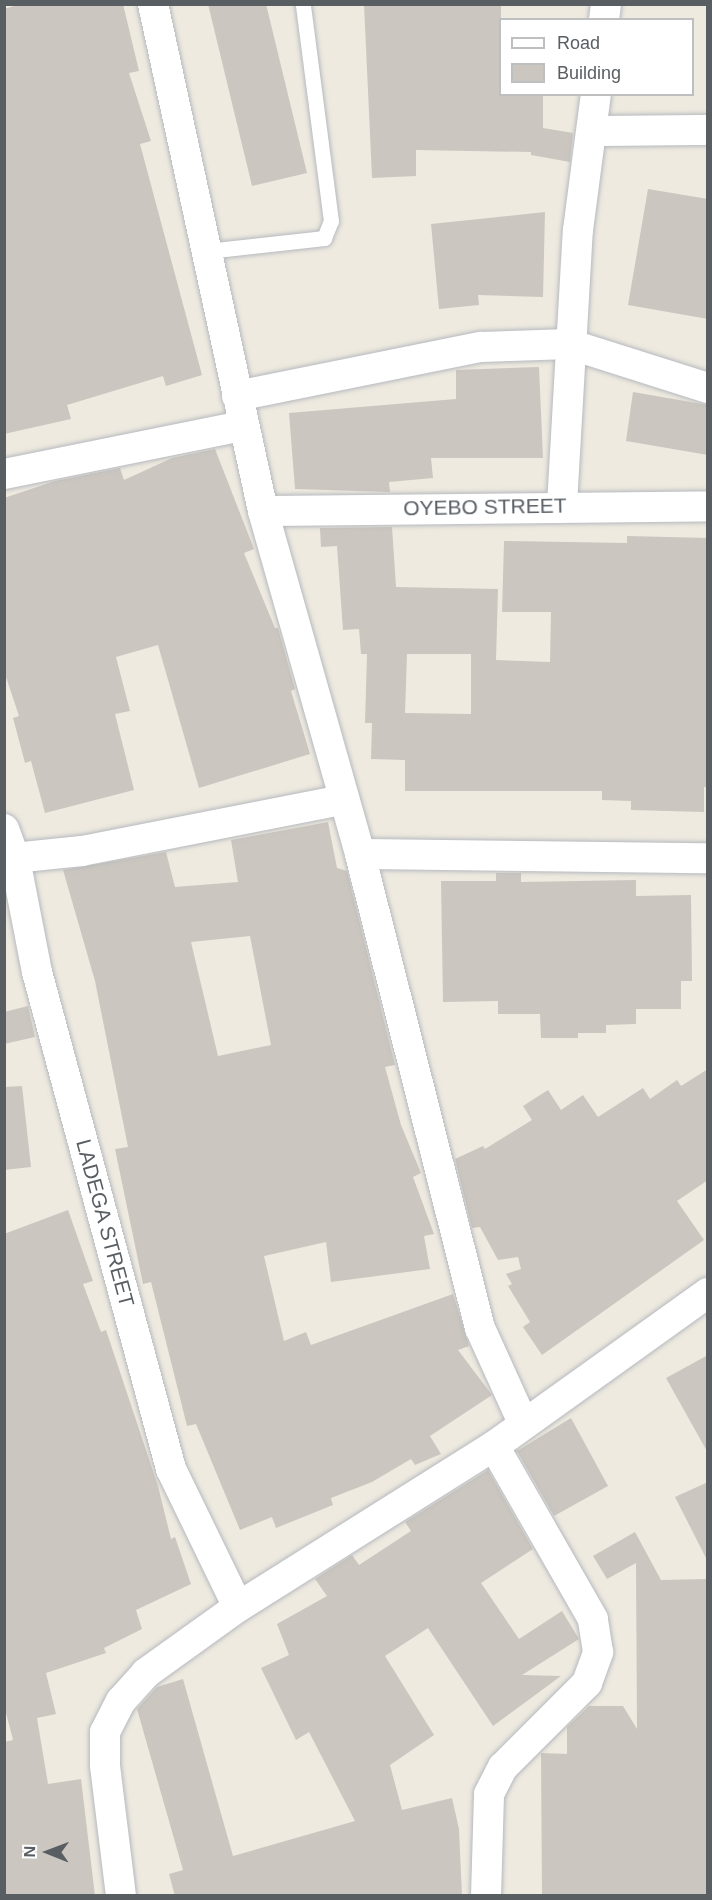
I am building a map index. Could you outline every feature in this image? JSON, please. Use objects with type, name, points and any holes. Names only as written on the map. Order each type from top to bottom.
[{"type":"street","points":[[153,4],[207,251],[242,426],[263,511],[360,854],[480,1328],[523,1423]]},
{"type":"street","points":[[562,505],[569,344],[578,230],[596,96]]},
{"type":"street","points":[[592,131],[708,130]]},
{"type":"street","points":[[237,396],[481,347],[569,344],[708,387]]},
{"type":"street","points":[[4,474],[242,426]]},
{"type":"street","name":"OYEBO STREET","points":[[263,511],[562,505],[708,506]]},
{"type":"street","points":[[10,859],[82,851],[343,800]]},
{"type":"street","name":"LADEGA STREET","points":[[4,829],[37,972],[171,1469],[238,1607]]},
{"type":"street","points":[[360,854],[708,858]]},
{"type":"street","points":[[121,1896],[105,1765],[105,1732],[121,1701],[146,1673],[238,1607],[494,1446],[523,1423],[703,1308]]},
{"type":"street","points":[[486,1896],[489,1794],[503,1767],[587,1683],[597,1652],[593,1619],[494,1446]]},
{"type":"lane","points":[[207,251],[324,238],[331,221],[303,4]]},
{"type":"building","points":[[21,4],[123,4],[139,71],[129,73],[151,141],[140,144],[202,375],[166,386],[163,376],[67,405],[71,419],[4,434],[4,9]]},
{"type":"building","points":[[208,4],[266,4],[307,173],[252,186]]},
{"type":"building","points":[[364,4],[501,4],[499,96],[543,96],[543,128],[573,133],[570,162],[531,155],[531,152],[416,150],[416,176],[372,178]]},
{"type":"building","points":[[648,189],[708,199],[708,319],[628,305]]},
{"type":"building","points":[[545,212],[543,297],[478,295],[479,305],[439,309],[431,224]]},
{"type":"building","points":[[539,367],[543,458],[431,458],[433,478],[389,482],[390,492],[295,489],[289,413],[456,399],[456,370]]},
{"type":"building","points":[[633,392],[708,405],[708,455],[626,441]]},
{"type":"building","points":[[215,449],[254,549],[244,553],[275,628],[278,628],[295,689],[291,691],[310,754],[199,788],[158,645],[116,657],[130,711],[115,714],[134,790],[45,813],[31,761],[25,763],[13,718],[19,716],[4,671],[4,498],[55,481],[120,468],[124,480],[172,458]]},
{"type":"building","points":[[392,527],[396,587],[498,589],[496,660],[550,662],[551,612],[502,612],[504,541],[627,543],[627,536],[708,538],[708,787],[704,787],[704,812],[631,810],[631,801],[602,800],[602,791],[405,791],[405,760],[371,759],[372,723],[365,723],[367,654],[361,654],[359,629],[343,630],[337,546],[321,547],[320,528]],"holes":[[[407,654],[471,654],[471,714],[405,713]]]},
{"type":"building","points":[[328,822],[337,868],[347,871],[395,1065],[385,1067],[401,1125],[421,1173],[413,1177],[434,1234],[424,1236],[430,1269],[331,1282],[326,1242],[264,1256],[284,1341],[306,1332],[311,1345],[453,1294],[469,1346],[458,1350],[492,1395],[430,1436],[441,1454],[415,1465],[411,1459],[372,1482],[331,1498],[333,1505],[276,1528],[272,1517],[240,1530],[196,1424],[187,1426],[151,1282],[143,1284],[115,1149],[128,1147],[95,981],[63,870],[166,852],[175,887],[238,882],[231,840]],"holes":[[[250,936],[271,1045],[218,1056],[191,942]]]},
{"type":"building","points":[[496,873],[521,873],[521,882],[636,880],[636,896],[691,895],[692,981],[681,981],[681,1009],[636,1009],[636,1024],[606,1025],[606,1033],[578,1033],[578,1038],[541,1038],[540,1014],[498,1014],[498,1001],[443,1002],[441,881],[496,881]]},
{"type":"building","points":[[28,1006],[35,1037],[4,1044],[4,1012]]},
{"type":"building","points":[[708,1069],[708,1180],[677,1201],[704,1240],[542,1355],[523,1327],[530,1322],[508,1286],[512,1284],[506,1274],[521,1269],[518,1257],[498,1260],[480,1227],[472,1228],[455,1159],[483,1146],[485,1149],[532,1120],[523,1106],[548,1090],[561,1110],[583,1095],[598,1117],[643,1088],[650,1099],[677,1080],[681,1086]]},
{"type":"building","points":[[22,1086],[31,1167],[4,1170],[4,1087]]},
{"type":"building","points":[[68,1210],[93,1281],[83,1284],[101,1332],[106,1330],[158,1486],[171,1539],[175,1537],[191,1584],[136,1610],[142,1629],[104,1648],[106,1653],[46,1673],[56,1714],[37,1718],[48,1784],[81,1779],[95,1896],[4,1896],[4,1742],[13,1740],[4,1705],[4,1234]]},
{"type":"building","points":[[708,1355],[708,1453],[666,1378]]},
{"type":"building","points":[[571,1418],[608,1486],[554,1516],[517,1451]]},
{"type":"building","points":[[488,1470],[533,1549],[481,1583],[519,1639],[562,1611],[579,1639],[522,1675],[561,1676],[493,1726],[428,1628],[385,1656],[434,1735],[390,1765],[402,1810],[452,1798],[459,1829],[462,1896],[175,1896],[169,1874],[183,1870],[137,1709],[157,1687],[183,1679],[233,1856],[355,1821],[309,1732],[296,1740],[261,1668],[289,1655],[277,1624],[327,1596],[315,1579],[352,1555],[359,1565],[411,1531],[405,1522]]},
{"type":"building","points":[[708,1482],[708,1562],[675,1497]]},
{"type":"building","points":[[635,1532],[661,1580],[708,1579],[708,1896],[542,1896],[541,1753],[567,1754],[567,1727],[589,1706],[623,1706],[637,1729],[636,1563],[607,1579],[593,1556]]}]
